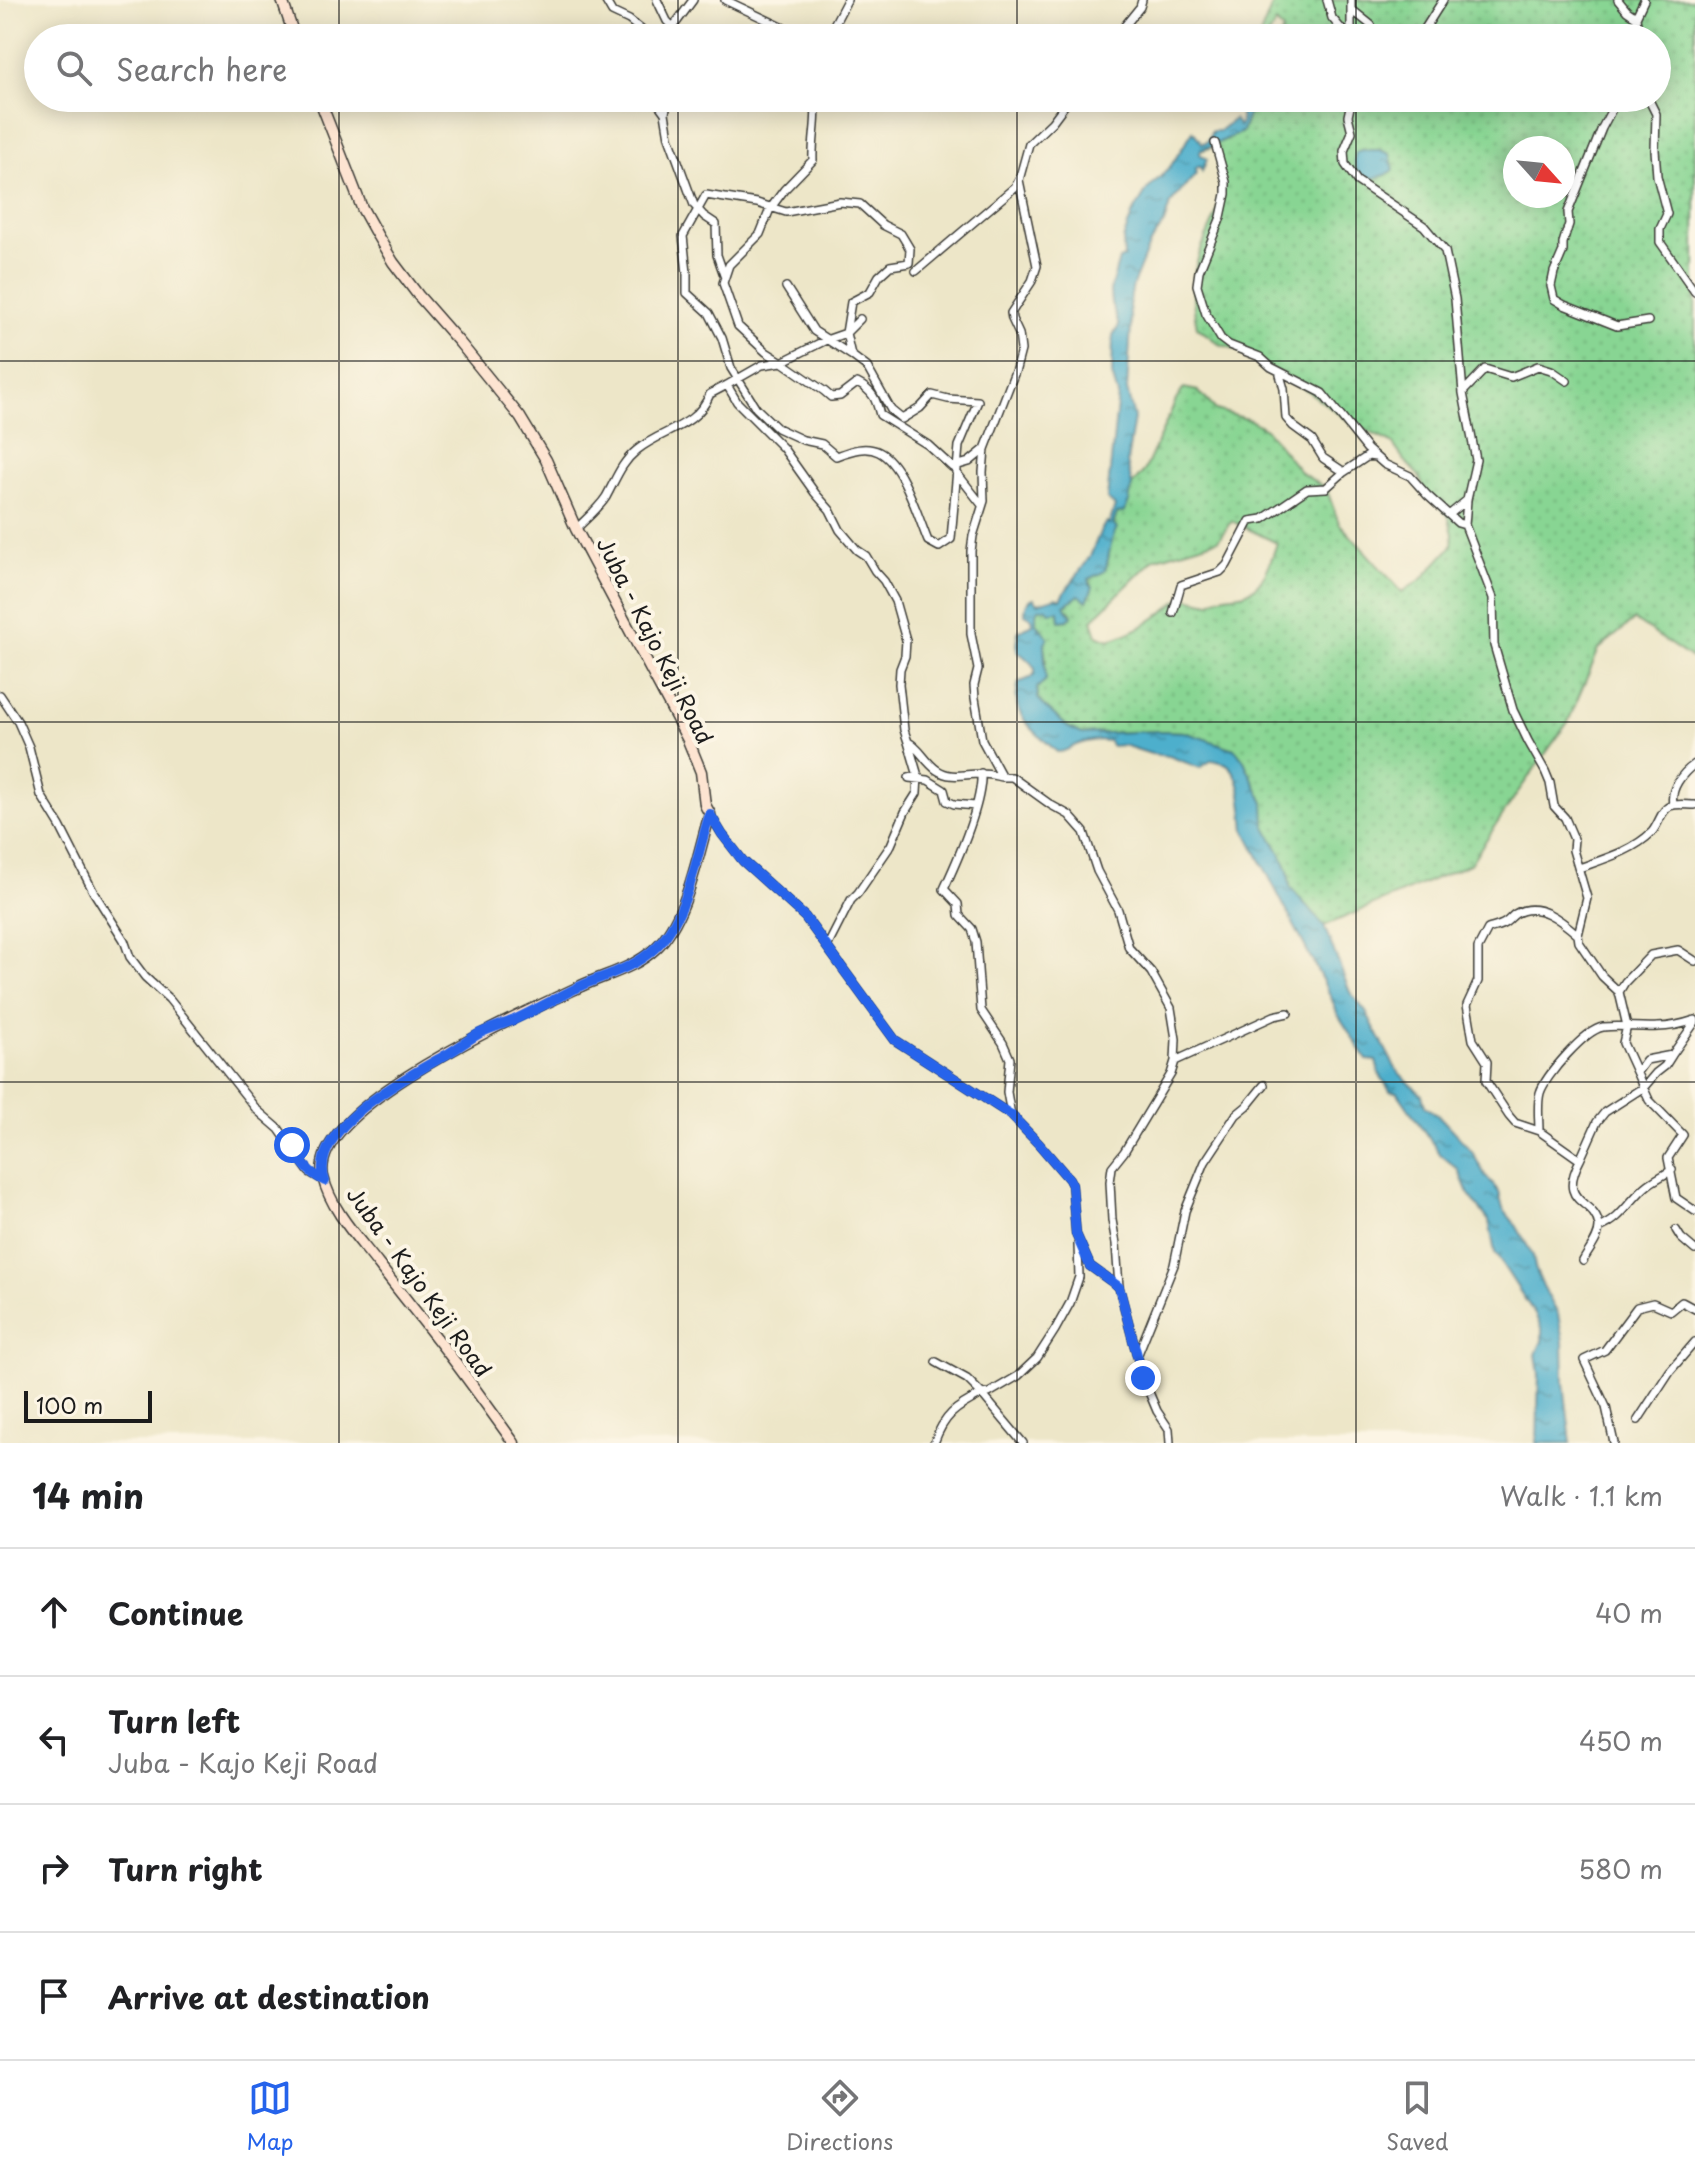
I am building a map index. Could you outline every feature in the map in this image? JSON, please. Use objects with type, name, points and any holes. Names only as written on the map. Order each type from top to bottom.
[{"type":"main road","points":[[282,0],[290,24]]},
{"type":"main road","name":"Juba - Kajo Keji Road","points":[[324,112],[362,208],[393,262],[520,417],[546,460],[576,529],[688,740],[701,772],[705,805],[710,814],[673,928],[656,948],[634,965],[479,1034],[375,1097],[350,1118],[325,1158],[322,1174],[332,1200],[349,1227],[444,1347],[514,1443]]},
{"type":"street","points":[[605,0],[612,12],[634,24]]},
{"type":"street","points":[[657,0],[670,24]]},
{"type":"street","points":[[675,24],[693,0]]},
{"type":"street","points":[[725,0],[776,24]]},
{"type":"street","points":[[834,24],[847,0]]},
{"type":"street","points":[[1126,24],[1142,0]]},
{"type":"street","points":[[1327,0],[1332,18],[1337,24]]},
{"type":"street","points":[[1428,24],[1443,0]]},
{"type":"street","points":[[1618,0],[1636,17]]},
{"type":"street","points":[[1637,24],[1636,17],[1644,0]]},
{"type":"street","points":[[1350,24],[1351,4]]},
{"type":"street","points":[[1351,4],[1370,24]]},
{"type":"street","points":[[817,112],[812,140],[813,160],[784,190],[770,209],[760,234],[729,265],[724,275],[723,283],[738,326],[766,352],[831,397],[840,396],[857,383],[870,390],[880,415],[928,445],[952,467],[982,505]]},
{"type":"street","points":[[916,271],[1015,187],[1029,144],[1060,112]]},
{"type":"street","points":[[1349,112],[1352,132],[1344,151],[1345,164],[1357,181],[1424,226],[1445,251],[1455,299],[1463,393],[1476,460],[1465,525],[1493,598],[1494,645],[1513,710],[1545,771],[1554,806],[1565,818],[1574,839],[1573,850],[1587,898],[1579,942],[1597,970],[1619,992],[1627,1026],[1623,1043],[1649,1100],[1683,1135],[1668,1158],[1676,1198],[1695,1211]]},
{"type":"street","points":[[1611,112],[1568,212],[1569,224],[1551,293],[1564,305],[1617,326],[1648,321]]},
{"type":"street","points":[[1655,112],[1657,176],[1667,214],[1660,229],[1660,242],[1695,292]]},
{"type":"street","points":[[665,113],[669,137],[694,205],[716,224],[717,255],[724,275]]},
{"type":"street","points":[[1215,143],[1226,187],[1221,217],[1197,279],[1206,314],[1224,342],[1260,357],[1271,367],[1322,393],[1367,449],[1384,464],[1410,476],[1458,523],[1465,525]]},
{"type":"street","points":[[1002,777],[982,740],[975,698],[978,669],[971,634],[971,551],[984,501],[985,449],[1021,350],[1011,313],[1032,281],[1037,266],[1019,180]]},
{"type":"street","points":[[786,287],[814,331],[867,367],[891,410],[902,419],[920,408],[932,395],[978,401],[959,446],[951,539],[939,547],[928,541],[893,462],[877,451],[857,449],[836,456],[822,444],[803,440],[777,428],[756,408],[731,368],[722,338],[709,313],[687,293],[683,236],[706,195],[757,203],[786,212],[840,202],[860,204],[883,225],[901,234],[910,249],[909,263],[890,266],[879,276],[870,292],[851,302],[846,333],[851,355]]},
{"type":"street","points":[[576,529],[604,500],[622,464],[656,438],[695,417],[710,394],[762,365],[782,362],[846,333],[860,319]]},
{"type":"street","points":[[1463,393],[1485,369],[1511,377],[1538,366],[1551,370],[1567,381]]},
{"type":"street","points":[[1280,375],[1286,418],[1312,440],[1323,458],[1344,472]]},
{"type":"street","points":[[727,385],[737,402],[783,448],[830,510],[840,530],[866,556],[884,581],[895,601],[906,640],[899,684],[904,730],[918,776],[917,793],[891,845],[851,900],[827,947]]},
{"type":"street","points":[[952,467],[969,462],[985,449]]},
{"type":"street","points":[[1173,613],[1181,585],[1220,572],[1227,565],[1250,521],[1263,519],[1307,489],[1326,488],[1368,456],[1377,458]]},
{"type":"street","points":[[1450,514],[1467,500]]},
{"type":"street","points":[[0,695],[18,722],[29,747],[41,795],[93,891],[124,940],[130,957],[145,977],[169,999],[248,1101],[279,1129],[309,1172],[325,1181]]},
{"type":"street","points":[[908,742],[915,745],[923,758],[937,770],[951,776],[981,773],[1012,777],[1069,815],[1084,832],[1097,871],[1121,918],[1129,948],[1151,972],[1171,1008],[1176,1039],[1171,1074],[1111,1172],[1119,1287],[1143,1378],[1157,1411],[1169,1429],[1170,1443]]},
{"type":"street","points":[[1673,804],[1671,797],[1682,775],[1695,764]]},
{"type":"street","points":[[981,773],[975,806],[960,854],[944,889],[958,904],[959,915],[972,929],[976,942],[981,1010],[1010,1059],[1007,1092],[1011,1115]]},
{"type":"street","points":[[918,776],[909,778],[928,780],[944,790],[947,801],[954,804],[975,806]]},
{"type":"street","points":[[1579,868],[1636,844],[1652,832],[1665,809],[1673,804],[1695,805]]},
{"type":"street","points":[[710,814],[743,861],[805,917],[895,1040],[1011,1115],[1072,1185],[1079,1277],[1070,1303],[1037,1358],[1018,1376],[989,1393],[967,1401],[950,1413],[940,1425],[934,1443]]},
{"type":"street","points":[[1578,935],[1560,919],[1542,911],[1530,910],[1517,912],[1504,924],[1488,929],[1478,948],[1478,981],[1467,1005],[1473,1040],[1487,1062],[1486,1081],[1515,1123],[1539,1131],[1580,1160]]},
{"type":"street","points":[[1619,992],[1651,955],[1678,950],[1695,961]]},
{"type":"street","points":[[1175,1061],[1274,1016],[1288,1013]]},
{"type":"street","points":[[1539,1131],[1540,1093],[1569,1050],[1594,1029],[1657,1027],[1695,1021]]},
{"type":"street","points":[[1583,1261],[1599,1228],[1595,1217],[1575,1196],[1573,1174],[1597,1122],[1605,1112],[1644,1087],[1665,1066],[1695,1021]]},
{"type":"street","points":[[1637,1072],[1646,1060],[1672,1055]]},
{"type":"street","points":[[1138,1354],[1174,1265],[1185,1211],[1205,1162],[1236,1115],[1264,1085]]},
{"type":"street","points":[[1599,1228],[1626,1210],[1647,1185],[1672,1170]]},
{"type":"street","points":[[1676,1230],[1695,1250]]},
{"type":"street","points":[[1076,1234],[1090,1266],[1119,1287]]},
{"type":"street","points":[[1614,1443],[1606,1407],[1584,1360],[1605,1350],[1637,1307],[1653,1303],[1671,1311],[1682,1302],[1695,1309]]},
{"type":"street","points":[[1638,1420],[1670,1371],[1695,1342]]},
{"type":"street","points":[[936,1362],[967,1379],[1023,1443]]},
{"type":"green space","points":[[1278,0],[1695,0],[1695,656],[1691,658],[1634,620],[1599,649],[1568,722],[1470,864],[1324,926],[1290,887],[1282,856],[1264,826],[1264,803],[1235,749],[1184,732],[1082,734],[1069,728],[1038,698],[1037,688],[1046,661],[1036,613],[1039,609],[1048,608],[1059,611],[1060,621],[1068,620],[1072,615],[1063,606],[1079,594],[1087,601],[1091,586],[1089,579],[1108,560],[1117,513],[1126,509],[1132,485],[1145,470],[1184,388],[1198,391],[1216,410],[1250,420],[1266,429],[1301,473],[1326,488],[1339,523],[1402,592],[1422,579],[1452,546],[1453,534],[1448,515],[1427,495],[1419,476],[1392,443],[1353,424],[1301,386],[1239,350],[1219,344],[1197,327],[1194,277],[1218,208],[1223,183],[1215,146],[1200,151],[1242,132],[1249,112],[1671,112],[1671,24],[1265,24]],"holes":[[[1232,521],[1277,543],[1265,574],[1249,591],[1220,597],[1210,603],[1182,597],[1130,633],[1109,640],[1097,635],[1092,620],[1154,559],[1218,540]]]},
{"type":"water","points":[[1240,112],[1249,112],[1242,132],[1200,151],[1207,159],[1202,171],[1200,166],[1195,169],[1196,174],[1170,204],[1164,223],[1149,245],[1133,285],[1129,305],[1131,326],[1127,390],[1134,418],[1127,462],[1132,485],[1129,502],[1124,512],[1117,513],[1113,525],[1117,528],[1105,571],[1089,579],[1093,587],[1087,601],[1079,595],[1064,605],[1072,616],[1068,620],[1060,621],[1059,611],[1049,612],[1047,608],[1039,609],[1036,613],[1036,624],[1040,626],[1038,630],[1041,629],[1048,637],[1044,645],[1046,680],[1037,688],[1038,698],[1069,728],[1082,734],[1184,732],[1235,749],[1243,759],[1264,803],[1265,826],[1282,856],[1290,887],[1324,926],[1350,992],[1366,1012],[1397,1071],[1422,1095],[1425,1106],[1440,1117],[1471,1150],[1499,1192],[1503,1209],[1533,1256],[1543,1287],[1558,1314],[1571,1443],[1537,1443],[1539,1374],[1536,1354],[1542,1341],[1542,1331],[1536,1316],[1495,1253],[1489,1221],[1468,1193],[1458,1169],[1440,1154],[1397,1092],[1390,1091],[1376,1061],[1367,1060],[1337,1013],[1245,830],[1239,784],[1231,768],[1212,760],[1200,768],[1169,756],[1123,745],[1111,746],[1105,740],[1084,742],[1057,752],[1026,722],[1017,705],[1019,682],[1035,672],[1032,664],[1017,651],[1018,631],[1033,624],[1032,618],[1025,614],[1026,604],[1034,598],[1038,603],[1057,597],[1061,599],[1087,561],[1104,526],[1107,522],[1109,525],[1115,506],[1107,499],[1118,395],[1112,375],[1113,335],[1119,326],[1110,291],[1119,259],[1124,257],[1123,240],[1132,215],[1147,190],[1170,167],[1193,131],[1202,143],[1207,142],[1212,131],[1219,131],[1234,119],[1239,126]]},
{"type":"water","points":[[1380,150],[1390,154],[1394,170],[1367,180],[1355,164],[1356,152]]},
{"type":"route","points":[[292,1145],[309,1172],[325,1181],[322,1174],[325,1158],[333,1141],[350,1118],[375,1097],[479,1034],[634,965],[656,948],[673,928],[710,814],[743,861],[805,917],[895,1040],[1011,1115],[1069,1179],[1076,1234],[1090,1266],[1119,1287],[1143,1378]]}]
